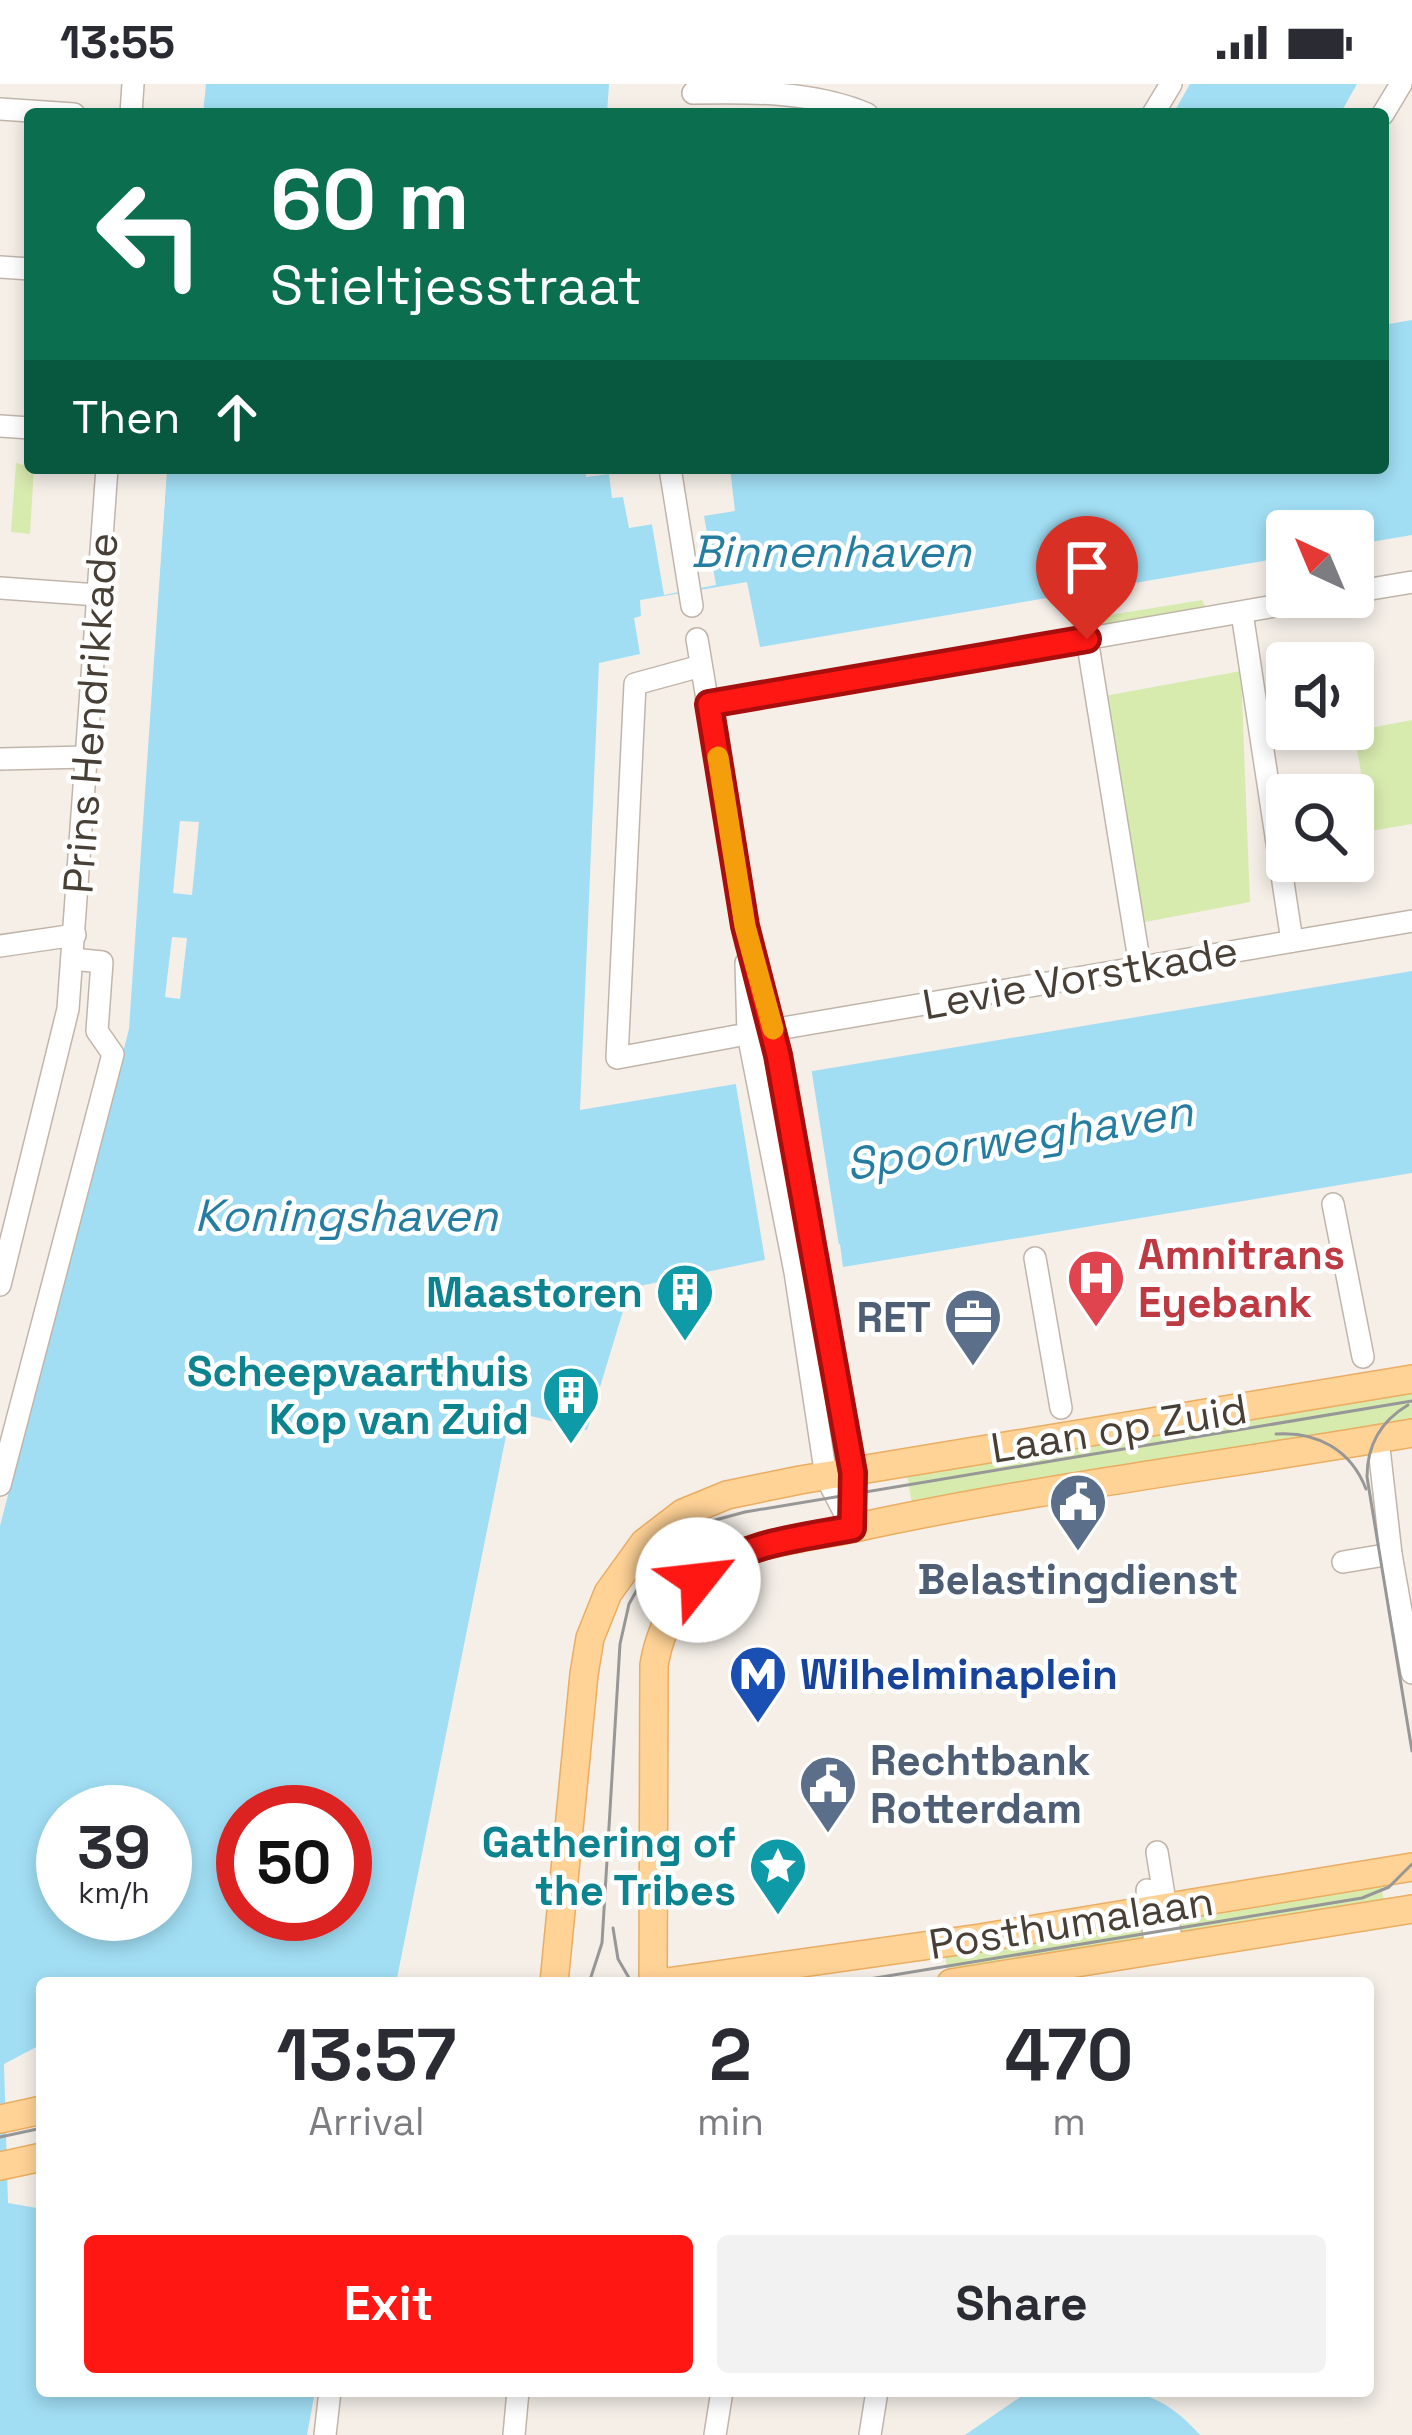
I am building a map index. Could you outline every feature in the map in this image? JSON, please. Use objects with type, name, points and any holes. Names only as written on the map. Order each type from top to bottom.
[{"type":"main road","name":"Laan op Zuid","points":[[555,1977],[590,1638],[608,1592],[644,1543],[692,1508],[750,1490],[1412,1379]]},
{"type":"main road","name":"Laan op Zuid","points":[[656,1977],[654,1664],[664,1627],[704,1574],[725,1560],[776,1544],[852,1528],[1412,1433]]},
{"type":"main road","name":"Posthumalaan","points":[[693,1977],[1412,1867]]},
{"type":"main road","name":"Posthumalaan","points":[[1017,1977],[1164,1946],[1412,1909]]},
{"type":"main road","points":[[0,2119],[36,2111]]},
{"type":"main road","points":[[0,2166],[36,2158]]},
{"type":"street","points":[[692,94],[760,89],[852,108]]},
{"type":"street","name":"Prins Hendrikkade","points":[[0,1286],[64,1032],[107,474]]},
{"type":"street","points":[[671,474],[691,598]]},
{"type":"street","points":[[1374,588],[1412,582]]},
{"type":"street","points":[[0,587],[98,595]]},
{"type":"street","points":[[709,704],[1266,608]]},
{"type":"street","points":[[1242,613],[1292,941]]},
{"type":"street","points":[[1087,639],[1140,966]]},
{"type":"street","points":[[697,640],[745,926],[773,1029],[818,1269],[840,1475]]},
{"type":"street","name":"Levie Vorstkade","points":[[701,666],[635,684],[617,1058],[1412,921]]},
{"type":"street","points":[[0,759],[86,757]]},
{"type":"street","points":[[745,926],[742,1035],[753,1060],[852,1528]]},
{"type":"street","points":[[0,946],[75,935]]},
{"type":"street","points":[[0,1485],[5,1446],[113,1054],[97,1031],[102,962],[72,959]]},
{"type":"street","points":[[1334,1204],[1363,1357]]},
{"type":"street","points":[[1035,1258],[1061,1408]]},
{"type":"street","points":[[1378,1439],[1391,1554],[1405,1595],[1412,1673]]},
{"type":"street","points":[[1343,1562],[1391,1554]]},
{"type":"street","points":[[1157,1852],[1155,1903],[1164,1946]]},
{"type":"street","points":[[325,2435],[329,2397]]},
{"type":"street","points":[[514,2435],[517,2397]]},
{"type":"street","points":[[715,2435],[721,2397]]},
{"type":"street","points":[[870,2435],[876,2397]]},
{"type":"green space","points":[[16,463],[24,465],[24,474],[34,474],[30,534],[11,532]]},
{"type":"green space","points":[[1202,600],[1206,608],[1072,632],[1073,621]]},
{"type":"green space","points":[[1241,671],[1250,902],[1145,922],[1104,696]]},
{"type":"green space","points":[[1412,720],[1412,824],[1374,830],[1374,774],[1361,774],[1357,750],[1374,750],[1374,727]]},
{"type":"green space","points":[[1412,1388],[1412,1423],[912,1504],[907,1474]]},
{"type":"green space","points":[[1380,1879],[1385,1906],[1182,1938],[1179,1914]]},
{"type":"green space","points":[[1142,1920],[1147,1945],[955,1977],[949,1977],[944,1951]]},
{"type":"water","points":[[206,84],[609,84],[607,108],[204,108]]},
{"type":"water","points":[[1190,84],[1357,84],[1343,108],[1176,108]]},
{"type":"water","name":"Koningshaven","points":[[1412,320],[1412,535],[1374,541],[1374,510],[1266,510],[1266,561],[760,647],[747,582],[640,600],[641,616],[634,618],[640,654],[599,663],[580,1110],[1412,971],[1412,1173],[843,1267],[840,1244],[630,1288],[587,1430],[511,1411],[397,1977],[36,1977],[36,2047],[4,2064],[8,2203],[36,2208],[36,2397],[314,2397],[307,2435],[0,2435],[0,1526],[129,1029],[167,474],[609,474],[612,498],[623,497],[629,528],[735,511],[731,474],[1389,474],[1389,324]]},
{"type":"water","points":[[1020,2397],[1149,2397],[1200,2435],[965,2435]]},
{"type":"pier","points":[[161,474],[167,474],[128,1024],[122,1024]]},
{"type":"pier","points":[[703,510],[716,585],[664,595],[651,519]]},
{"type":"pier","points":[[180,821],[199,822],[192,895],[173,893]]},
{"type":"pier","points":[[172,937],[187,938],[180,999],[165,997]]},
{"type":"pier","points":[[811,1067],[842,1265],[837,1265],[835,1251],[766,1266],[735,1079]]},
{"type":"tram line","points":[[591,1977],[602,1943],[620,1644],[629,1604],[652,1563],[673,1542],[704,1523],[745,1512],[1412,1401]]},
{"type":"tram line","points":[[1408,1405],[1377,1435],[1367,1477],[1412,1751]]},
{"type":"tram line","points":[[1276,1434],[1305,1436],[1331,1446],[1360,1475],[1366,1489]]},
{"type":"tram line","points":[[881,1977],[1362,1898],[1389,1887],[1412,1864]]},
{"type":"tram line","points":[[613,1928],[618,1959],[628,1977]]},
{"type":"tram line","points":[[0,2137],[36,2129]]},
{"type":"slow traffic","points":[[718,757],[745,926],[773,1029]]},
{"type":"place","name":"Amnitrans Eyebank","points":[[1096,1329]]},
{"type":"place","name":"Maastoren","points":[[685,1343]]},
{"type":"place","name":"RET","points":[[973,1368]]},
{"type":"place","name":"Scheepvaarthuis Kop van Zuid","points":[[571,1446]]},
{"type":"place","name":"Belastingdienst","points":[[1078,1553]]},
{"type":"place","name":"Wilhelminaplein","points":[[758,1725]]},
{"type":"place","name":"Rechtbank Rotterdam","points":[[828,1835]]},
{"type":"place","name":"Gathering of the Tribes","points":[[778,1917]]},
{"type":"route","points":[[698,1580],[746,1552],[852,1528],[853,1473],[773,1029],[745,926],[709,704],[1087,639]]},
{"type":"water label","name":"Binnenhaven","points":[[831,551]]},
{"type":"water label","name":"Spoorweghaven","points":[[1019,1137]]}]
